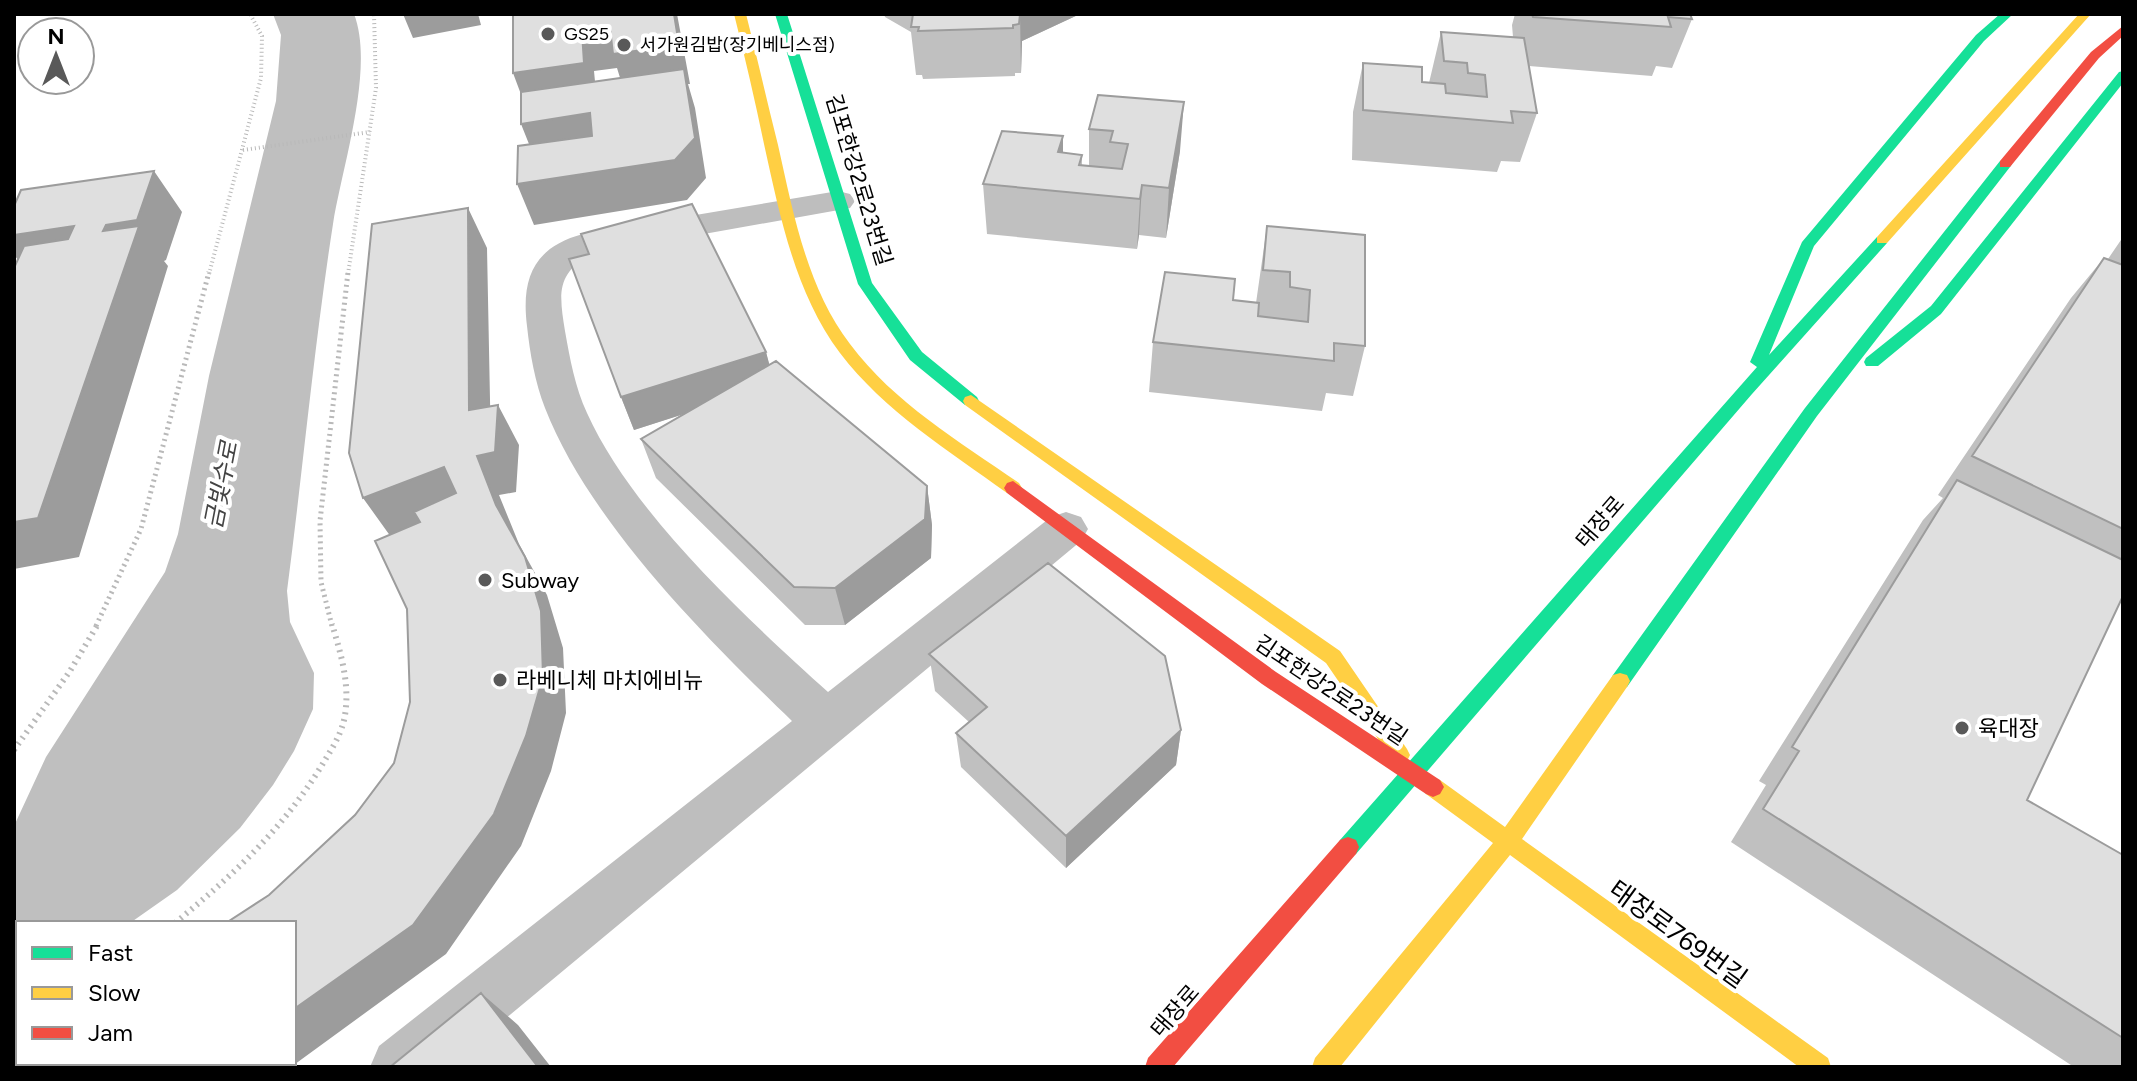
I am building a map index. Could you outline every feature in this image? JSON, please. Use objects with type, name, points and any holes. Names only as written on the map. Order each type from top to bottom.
[{"type":"street","name":"김포한강2로23번길","points":[[740,14],[787,210],[811,292],[844,348],[876,383],[912,414],[1269,678],[1413,773]]},
{"type":"street","name":"김포한강2로23번길","points":[[781,14],[805,83],[865,284],[886,318],[916,356],[955,390],[1333,657],[1413,773]]},
{"type":"street","points":[[1746,390],[1807,245],[1980,38],[2007,14]]},
{"type":"street","name":"태장로","points":[[1157,1067],[1746,390],[2085,14]]},
{"type":"street","points":[[1324,1067],[1506,843],[1811,412],[2043,116],[2095,55],[2123,30]]},
{"type":"street","points":[[1811,412],[1936,310],[2123,75]]},
{"type":"street","points":[[827,722],[693,593],[635,524],[585,447],[564,406],[551,360],[543,312],[544,287],[550,266],[561,254],[838,201]]},
{"type":"street","points":[[400,1067],[1066,529]]},
{"type":"street","name":"태장로769번길","points":[[1413,773],[1819,1067]]},
{"type":"path","points":[[14,750],[70,674],[103,620],[126,572],[141,529],[261,78],[262,36],[250,14]]},
{"type":"path","points":[[177,921],[242,868],[283,826],[322,766],[345,716],[347,681],[339,645],[321,595],[319,519],[353,241],[370,132],[378,40],[374,14]]},
{"type":"path","points":[[243,150],[370,132]]},
{"type":"water","name":"금빛수로","points":[[273,14],[354,14],[361,62],[355,118],[326,270],[287,591],[290,622],[314,673],[313,709],[294,751],[273,785],[240,828],[177,890],[133,921],[16,921],[14,1005],[14,826],[46,757],[165,572],[178,534],[209,376],[276,101],[281,35]]},
{"type":"building","points":[[513,14],[674,14],[679,45],[613,54],[610,28],[582,32],[584,63],[513,73]]},
{"type":"building","points":[[913,14],[1020,14],[1019,24],[1013,25],[1013,28],[918,31],[919,27],[911,27]]},
{"type":"building","points":[[1532,14],[1690,14],[1692,19],[1668,17],[1671,27],[1533,17]]},
{"type":"building","points":[[1441,32],[1524,38],[1537,113],[1511,111],[1513,123],[1363,110],[1363,63],[1422,67],[1422,82],[1445,84],[1446,93],[1487,97],[1485,75],[1468,73],[1467,63],[1444,61]]},
{"type":"building","points":[[684,69],[695,138],[675,160],[517,184],[518,146],[592,136],[590,113],[521,124],[521,92]]},
{"type":"building","points":[[1098,95],[1184,102],[1169,188],[1142,185],[1140,199],[983,184],[1002,131],[1063,136],[1058,152],[1082,155],[1079,165],[1122,169],[1128,144],[1110,142],[1113,131],[1089,129]]},
{"type":"building","points":[[154,171],[137,220],[106,225],[103,231],[139,226],[38,518],[14,522],[14,268],[24,246],[68,239],[74,226],[14,235],[14,206],[21,190]]},
{"type":"building","points":[[692,204],[766,352],[621,397],[569,259],[589,254],[581,234]]},
{"type":"building","name":"라베니체 마치에비뉴","points":[[468,208],[469,410],[498,405],[495,452],[477,456],[496,505],[525,557],[541,611],[543,677],[526,736],[494,814],[413,925],[296,1008],[296,921],[229,921],[269,895],[355,815],[394,763],[410,702],[407,609],[375,541],[420,522],[414,512],[456,493],[444,467],[363,498],[349,453],[372,224]]},
{"type":"building","points":[[1267,226],[1365,235],[1365,346],[1334,343],[1334,361],[1153,342],[1165,272],[1235,279],[1233,300],[1259,303],[1258,316],[1308,322],[1310,290],[1290,287],[1290,272],[1263,270]]},
{"type":"building","points":[[2104,258],[2123,265],[2123,529],[1972,456]]},
{"type":"building","points":[[776,361],[927,486],[925,519],[835,588],[794,587],[641,439]]},
{"type":"building","points":[[1957,480],[2123,560],[2123,596],[2027,800],[2123,855],[2123,1038],[1763,809],[1799,751],[1792,747]]},
{"type":"building","points":[[1048,563],[1165,656],[1181,730],[1066,836],[956,733],[987,707],[929,654]]},
{"type":"building","points":[[481,993],[538,1067],[390,1067]]},
{"type":"building","points":[[79,1065],[216,1065],[213,1067],[76,1067]]},
{"type":"traffic: fast","points":[[781,14],[865,284],[916,356],[971,401]]},
{"type":"traffic: fast","points":[[1758,362],[1807,245],[1980,38],[2007,14]]},
{"type":"traffic: fast","points":[[1872,362],[1936,310],[2123,75]]},
{"type":"traffic: fast","points":[[1620,681],[1811,412],[2005,164]]},
{"type":"traffic: fast","points":[[1348,847],[1746,390],[1882,240]]},
{"type":"traffic: slow","points":[[740,14],[793,235],[809,283],[831,328],[862,370],[902,407],[1013,488]]},
{"type":"traffic: slow","points":[[1882,240],[2085,14]]},
{"type":"traffic: slow","points":[[971,401],[1333,657],[1400,755]]},
{"type":"traffic: slow","points":[[1324,1067],[1506,843],[1620,681]]},
{"type":"traffic: slow","points":[[1433,787],[1819,1067]]},
{"type":"traffic: jam","points":[[2005,164],[2095,55],[2123,30]]},
{"type":"traffic: jam","points":[[1013,488],[1269,678],[1433,787]]},
{"type":"traffic: jam","points":[[1157,1067],[1348,847]]},
{"type":"place","name":"GS25","points":[[548,34]]},
{"type":"place","name":"서가원김밥(장기베니스점)","points":[[624,45]]},
{"type":"place","name":"Subway","points":[[485,580]]},
{"type":"place","name":"라베니체 마치에비뉴","points":[[500,680]]},
{"type":"place","name":"육대장","points":[[1962,728]]}]
